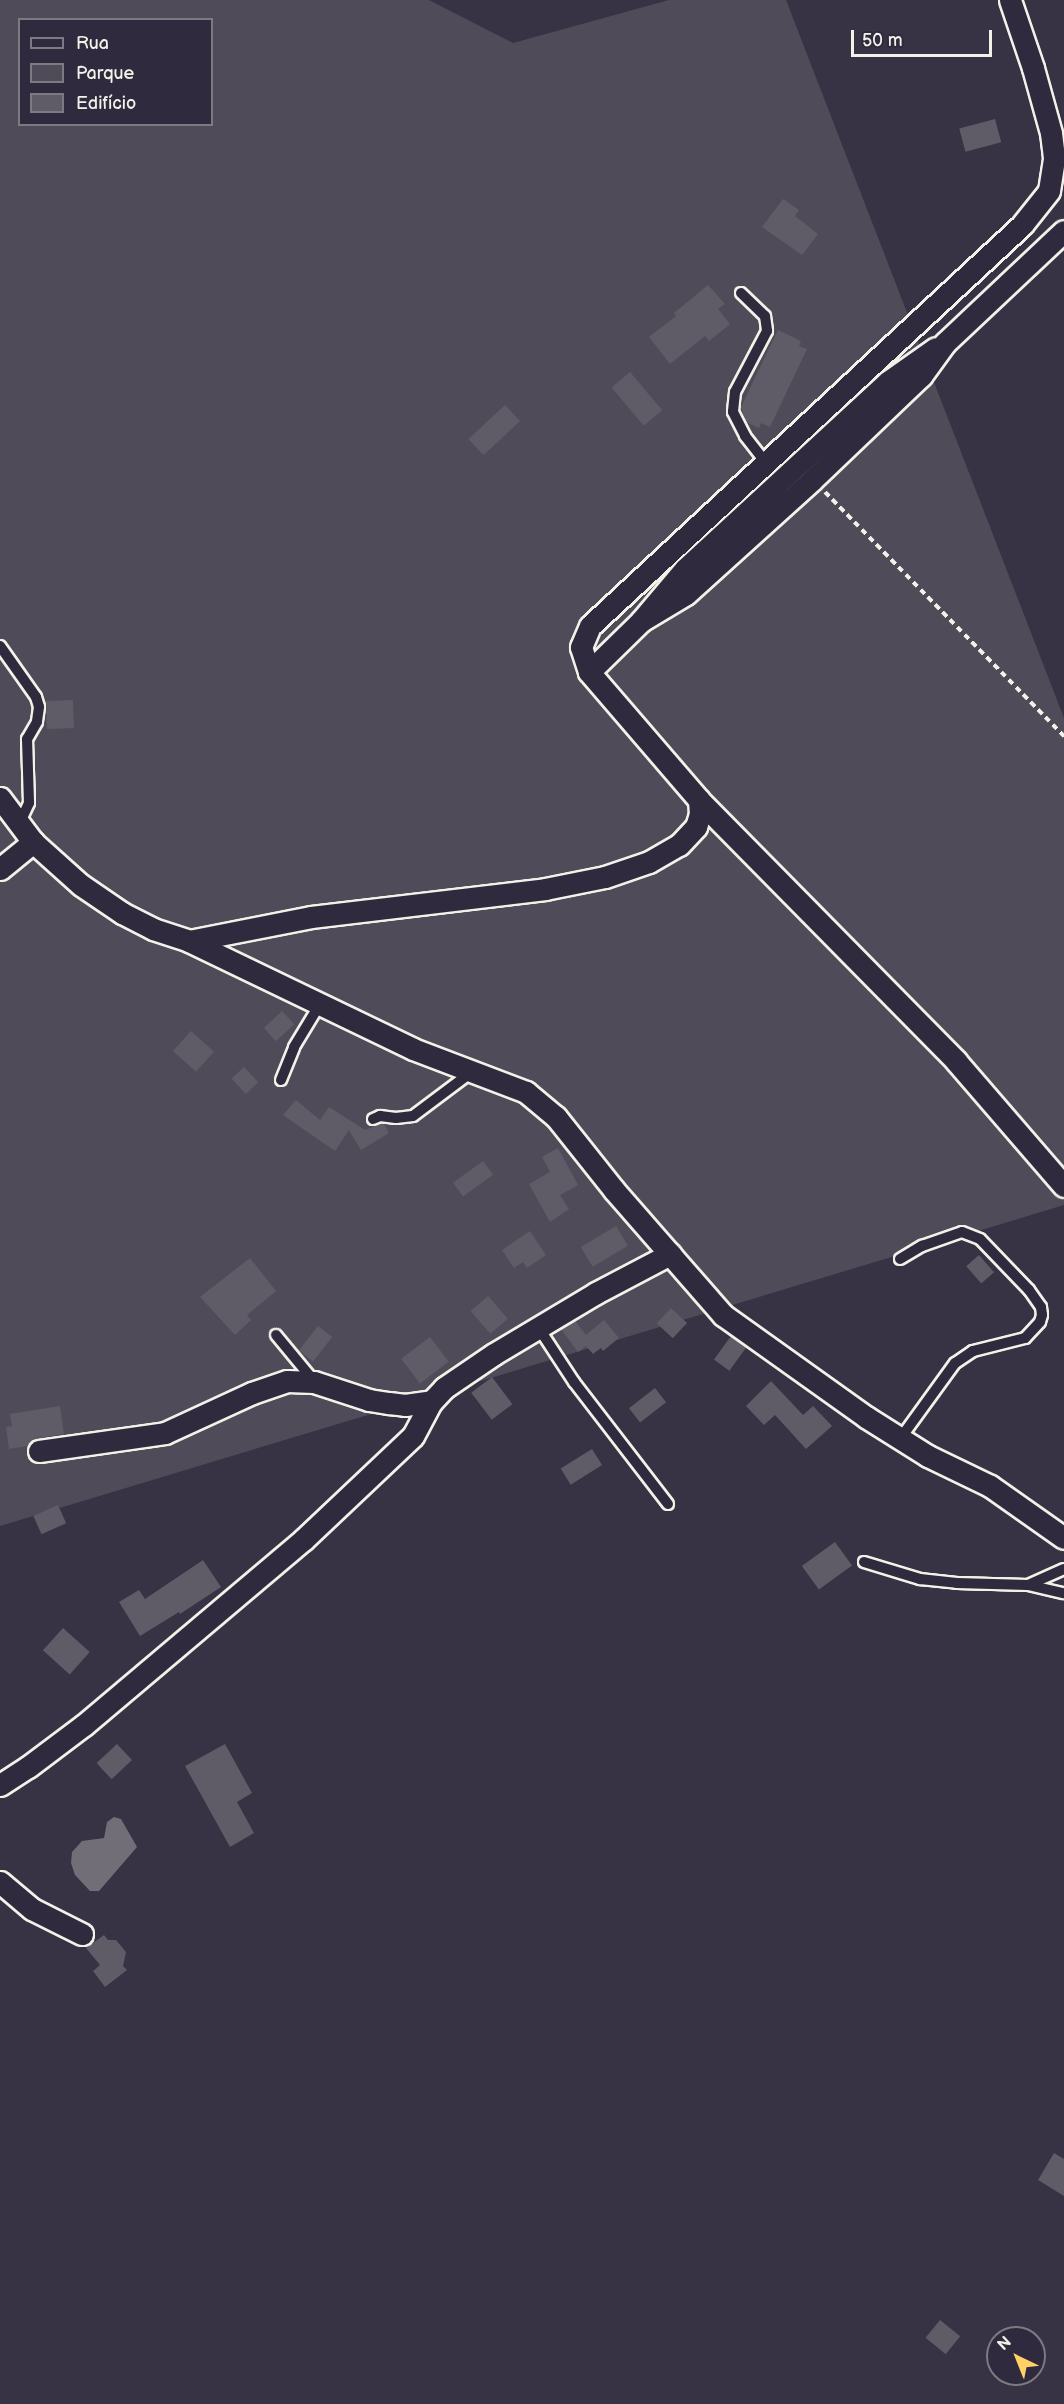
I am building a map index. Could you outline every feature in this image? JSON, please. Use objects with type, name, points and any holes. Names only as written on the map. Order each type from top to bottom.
[{"type":"street","points":[[1010,0],[1033,68],[1051,133],[1054,159],[1049,191],[1022,225],[904,332],[590,626],[581,648],[589,672],[699,800],[956,1061],[1064,1186]]},
{"type":"street","points":[[589,672],[641,621],[685,569],[889,381],[945,343],[1064,231]]},
{"type":"street","points":[[641,621],[686,594],[812,480],[921,376],[945,343]]},
{"type":"street","points":[[0,798],[33,842],[81,885],[122,913],[153,929],[189,941],[413,1049],[526,1092],[556,1117],[723,1315],[746,1334],[900,1439],[928,1456],[990,1486],[1064,1538]]},
{"type":"street","points":[[189,941],[311,917],[545,889],[605,877],[649,862],[679,845],[696,827],[700,814],[699,800]]},
{"type":"street","points":[[0,869],[33,842]]},
{"type":"street","points":[[0,1785],[84,1725],[303,1540],[413,1436],[432,1401],[459,1377],[596,1293],[670,1254]]},
{"type":"street","points":[[39,1450],[165,1433],[272,1384],[287,1380],[314,1382],[369,1400],[405,1405],[432,1401]]},
{"type":"street","points":[[0,1882],[32,1909],[82,1934]]},
{"type":"lane","points":[[741,293],[765,316],[767,331],[735,392],[733,412],[745,436],[766,463]]},
{"type":"lane","points":[[0,646],[36,696],[39,707],[37,722],[27,739],[29,803],[19,824]]},
{"type":"lane","points":[[281,1080],[294,1047],[320,1004]]},
{"type":"lane","points":[[373,1119],[380,1116],[396,1119],[413,1116],[473,1071]]},
{"type":"lane","points":[[900,1259],[933,1242],[962,1232],[980,1239],[1029,1290],[1041,1307],[1042,1315],[1040,1322],[1025,1338],[973,1351],[956,1363],[900,1439]]},
{"type":"lane","points":[[538,1327],[574,1382],[668,1504]]},
{"type":"lane","points":[[276,1335],[314,1382]]},
{"type":"lane","points":[[864,1562],[920,1579],[957,1583],[1028,1585],[1064,1593]]},
{"type":"lane","points":[[1028,1585],[1064,1569]]},
{"type":"path","points":[[812,480],[880,546],[1064,736]]},
{"type":"green space","points":[[0,0],[429,0],[513,43],[669,0],[786,0],[1064,718],[1064,1205],[0,1526]]},
{"type":"shaded area","points":[[114,1817],[121,1819],[137,1847],[99,1891],[90,1891],[75,1875],[71,1863],[72,1852],[82,1841],[104,1838],[107,1822]]},
{"type":"building","points":[[995,119],[1001,142],[965,152],[959,129]]},
{"type":"building","points":[[783,199],[799,210],[795,216],[818,234],[802,255],[762,227]]},
{"type":"building","points":[[708,285],[725,304],[718,309],[730,324],[709,341],[705,336],[670,364],[649,337],[676,316],[674,313]]},
{"type":"building","points":[[778,330],[801,341],[799,346],[807,349],[770,427],[761,423],[759,428],[746,422],[741,407]]},
{"type":"building","points":[[630,372],[662,410],[644,426],[612,387]]},
{"type":"building","points":[[505,405],[520,421],[483,455],[468,439]]},
{"type":"building","points":[[73,700],[74,728],[47,729],[46,701]]},
{"type":"building","points":[[282,1011],[294,1024],[276,1041],[264,1028]]},
{"type":"building","points":[[191,1031],[214,1052],[196,1072],[173,1051]]},
{"type":"building","points":[[244,1067],[258,1082],[246,1094],[232,1079]]},
{"type":"building","points":[[296,1100],[320,1120],[329,1107],[365,1130],[384,1124],[389,1133],[361,1150],[349,1130],[335,1151],[283,1115]]},
{"type":"building","points":[[558,1148],[578,1185],[560,1195],[569,1209],[550,1222],[529,1184],[550,1172],[542,1157]]},
{"type":"building","points":[[483,1161],[493,1175],[463,1197],[453,1183]]},
{"type":"building","points":[[616,1226],[628,1246],[593,1267],[581,1247]]},
{"type":"building","points":[[530,1231],[546,1255],[527,1268],[523,1262],[514,1268],[502,1250]]},
{"type":"building","points":[[979,1255],[994,1272],[981,1284],[966,1266]]},
{"type":"building","points":[[250,1258],[276,1291],[247,1315],[251,1320],[235,1335],[200,1297]]},
{"type":"building","points":[[488,1296],[508,1319],[490,1334],[471,1311]]},
{"type":"building","points":[[671,1308],[687,1323],[673,1338],[657,1323]]},
{"type":"building","points":[[604,1320],[619,1338],[603,1351],[601,1348],[593,1354],[586,1346],[578,1352],[561,1329],[575,1321],[586,1335]]},
{"type":"building","points":[[318,1326],[332,1337],[313,1362],[299,1350]]},
{"type":"building","points":[[731,1336],[746,1347],[729,1371],[714,1359]]},
{"type":"building","points":[[430,1337],[449,1362],[420,1383],[401,1359]]},
{"type":"building","points":[[492,1377],[512,1404],[492,1420],[471,1393]]},
{"type":"building","points":[[771,1381],[803,1415],[813,1406],[832,1426],[806,1449],[775,1415],[764,1425],[746,1406]]},
{"type":"building","points":[[655,1388],[666,1402],[640,1423],[629,1408]]},
{"type":"building","points":[[60,1406],[64,1434],[37,1438],[27,1446],[9,1449],[6,1427],[12,1426],[10,1414]]},
{"type":"building","points":[[592,1449],[602,1465],[571,1485],[561,1469]]},
{"type":"building","points":[[58,1505],[66,1523],[41,1534],[33,1516]]},
{"type":"building","points":[[835,1542],[852,1565],[819,1590],[802,1566]]},
{"type":"building","points":[[203,1560],[221,1587],[180,1614],[179,1612],[140,1636],[119,1602],[139,1590],[145,1599]]},
{"type":"building","points":[[63,1628],[90,1652],[70,1674],[43,1650]]},
{"type":"building","points":[[117,1744],[132,1760],[112,1779],[97,1763]]},
{"type":"building","points":[[225,1744],[252,1793],[237,1802],[254,1833],[230,1847],[185,1766]]},
{"type":"building","points":[[104,1935],[108,1940],[116,1940],[126,1952],[123,1966],[127,1970],[105,1987],[93,1971],[100,1965],[86,1948]]},
{"type":"building","points":[[1054,2153],[1064,2159],[1064,2196],[1038,2180]]},
{"type":"building","points":[[940,2320],[960,2336],[946,2354],[926,2338]]}]
